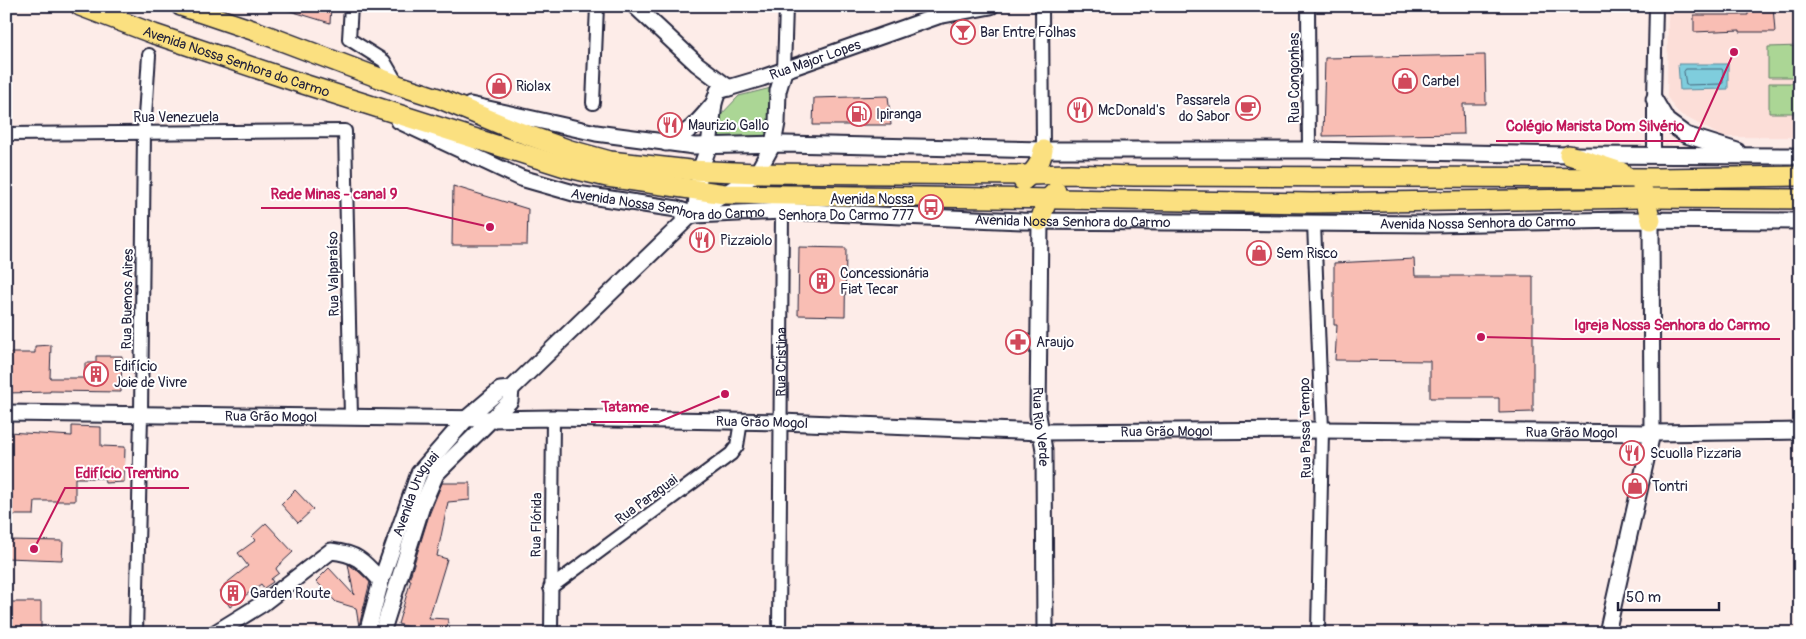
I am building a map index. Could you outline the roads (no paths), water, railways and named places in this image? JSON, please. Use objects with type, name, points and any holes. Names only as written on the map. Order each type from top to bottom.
[{"type":"main road","name":"Avenida Nossa Senhora do Carmo","points":[[80,6],[154,34],[278,76],[565,167],[607,177],[725,194],[1312,203],[1654,198],[1800,199]]},
{"type":"main road","points":[[182,6],[438,98],[519,132],[570,150],[610,161],[700,170],[757,173],[1635,178],[1800,176]]},
{"type":"main road","points":[[939,198],[966,189],[1012,186],[1021,183],[1031,175],[1042,159],[1043,150]]},
{"type":"main road","points":[[1569,155],[1635,178],[1654,198],[1651,220]]},
{"type":"main road","points":[[1040,221],[1047,200],[1055,191],[1071,185],[1105,185],[1134,176]]},
{"type":"street","points":[[351,6],[349,39],[384,61],[398,85]]},
{"type":"street","points":[[593,103],[596,6]]},
{"type":"street","points":[[635,6],[696,64],[720,94]]},
{"type":"street","points":[[757,173],[773,144],[777,123],[778,91],[784,71],[786,6]]},
{"type":"street","name":"Rua Major Lopes","points":[[720,94],[938,16],[991,6]]},
{"type":"street","points":[[1042,6],[1043,150]]},
{"type":"street","name":"Rua Congonhas","points":[[1308,6],[1309,150]]},
{"type":"street","points":[[1654,155],[1656,6]]},
{"type":"street","name":"Rua Buenos Aires","points":[[136,633],[141,415],[144,132],[148,55]]},
{"type":"street","points":[[762,78],[773,82],[778,91]]},
{"type":"street","points":[[666,143],[682,136],[696,125],[720,94]]},
{"type":"street","points":[[694,215],[700,170],[709,146],[720,94]]},
{"type":"street","points":[[438,98],[596,133],[694,146],[773,144],[1043,150],[1309,150],[1569,155],[1800,156]]},
{"type":"street","points":[[1654,99],[1667,121],[1686,134],[1752,156]]},
{"type":"street","name":"Avenida Nossa Senhora do Carmo","points":[[367,103],[416,130],[521,178],[577,194],[664,208],[694,215],[782,212],[1040,221],[1434,224],[1651,220],[1800,221]]},
{"type":"street","name":"Rua Venezuela","points":[[6,134],[345,131]]},
{"type":"street","name":"Rua Valparaíso","points":[[345,131],[351,417]]},
{"type":"street","name":"Avenida Uruguai","points":[[382,633],[422,506],[436,474],[492,420],[511,395],[688,218],[757,173]]},
{"type":"street","points":[[664,208],[671,216],[671,223],[664,243]]},
{"type":"street","name":"Rua Cristina","points":[[779,633],[782,212]]},
{"type":"street","points":[[1607,633],[1652,433],[1651,220]]},
{"type":"street","name":"Rua Rio Verde","points":[[1040,221],[1038,415],[1044,450],[1045,633]]},
{"type":"street","name":"Rua Passa Tempo","points":[[1314,223],[1322,430],[1318,633]]},
{"type":"street","name":"Avenida Uruguai","points":[[367,633],[381,581],[419,473],[467,418],[500,390],[511,395]]},
{"type":"street","name":"Rua Grão Mogol","points":[[511,395],[517,410],[535,418]]},
{"type":"street","name":"Rua Grão Mogol","points":[[6,413],[467,418],[492,420],[553,418],[741,421],[1042,432],[1322,430],[1652,433],[1800,431]]},
{"type":"street","name":"Rua Flórida","points":[[551,633],[553,418]]},
{"type":"street","name":"Rua Paraguai","points":[[550,588],[731,454],[737,446],[741,421]]},
{"type":"street","points":[[364,562],[390,555],[409,545]]},
{"type":"street","points":[[215,633],[262,604],[330,551],[348,553],[364,562],[381,581]]},
{"type":"water","points":[[1678,64],[1728,64],[1728,89],[1680,90]]},
{"type":"place","name":"Bar Entre Folhas","points":[[963,32]]},
{"type":"place","name":"Colégio Marista Dom Silvério","points":[[1734,52]]},
{"type":"place","name":"Carbel","points":[[1405,81]]},
{"type":"place","name":"Riolax","points":[[499,86]]},
{"type":"place","name":"Passarela do Sabor","points":[[1248,108]]},
{"type":"place","name":"McDonald's","points":[[1080,110]]},
{"type":"place","name":"Ipiranga","points":[[859,114]]},
{"type":"place","name":"Maurizio Gallo","points":[[670,125]]},
{"type":"place","name":"Avenida Nossa Senhora Do Carmo 777","points":[[931,207]]},
{"type":"place","name":"Rede Minas - canal 9","points":[[490,227]]},
{"type":"place","name":"Pizzaiolo","points":[[702,240]]},
{"type":"place","name":"Sem Risco","points":[[1259,253]]},
{"type":"place","name":"Concessionária Fiat Tecar","points":[[822,281]]},
{"type":"place","name":"Igreja Nossa Senhora do Carmo","points":[[1481,337]]},
{"type":"place","name":"Araujo","points":[[1018,342]]},
{"type":"place","name":"Edifício Joie de Vivre","points":[[96,374]]},
{"type":"place","name":"Tatame","points":[[725,394]]},
{"type":"place","name":"Scuolla Pizzaria","points":[[1632,453]]},
{"type":"place","name":"Tontri","points":[[1635,486]]},
{"type":"place","name":"Edifício Trentino","points":[[34,549]]},
{"type":"place","name":"Garden Route","points":[[233,593]]}]
